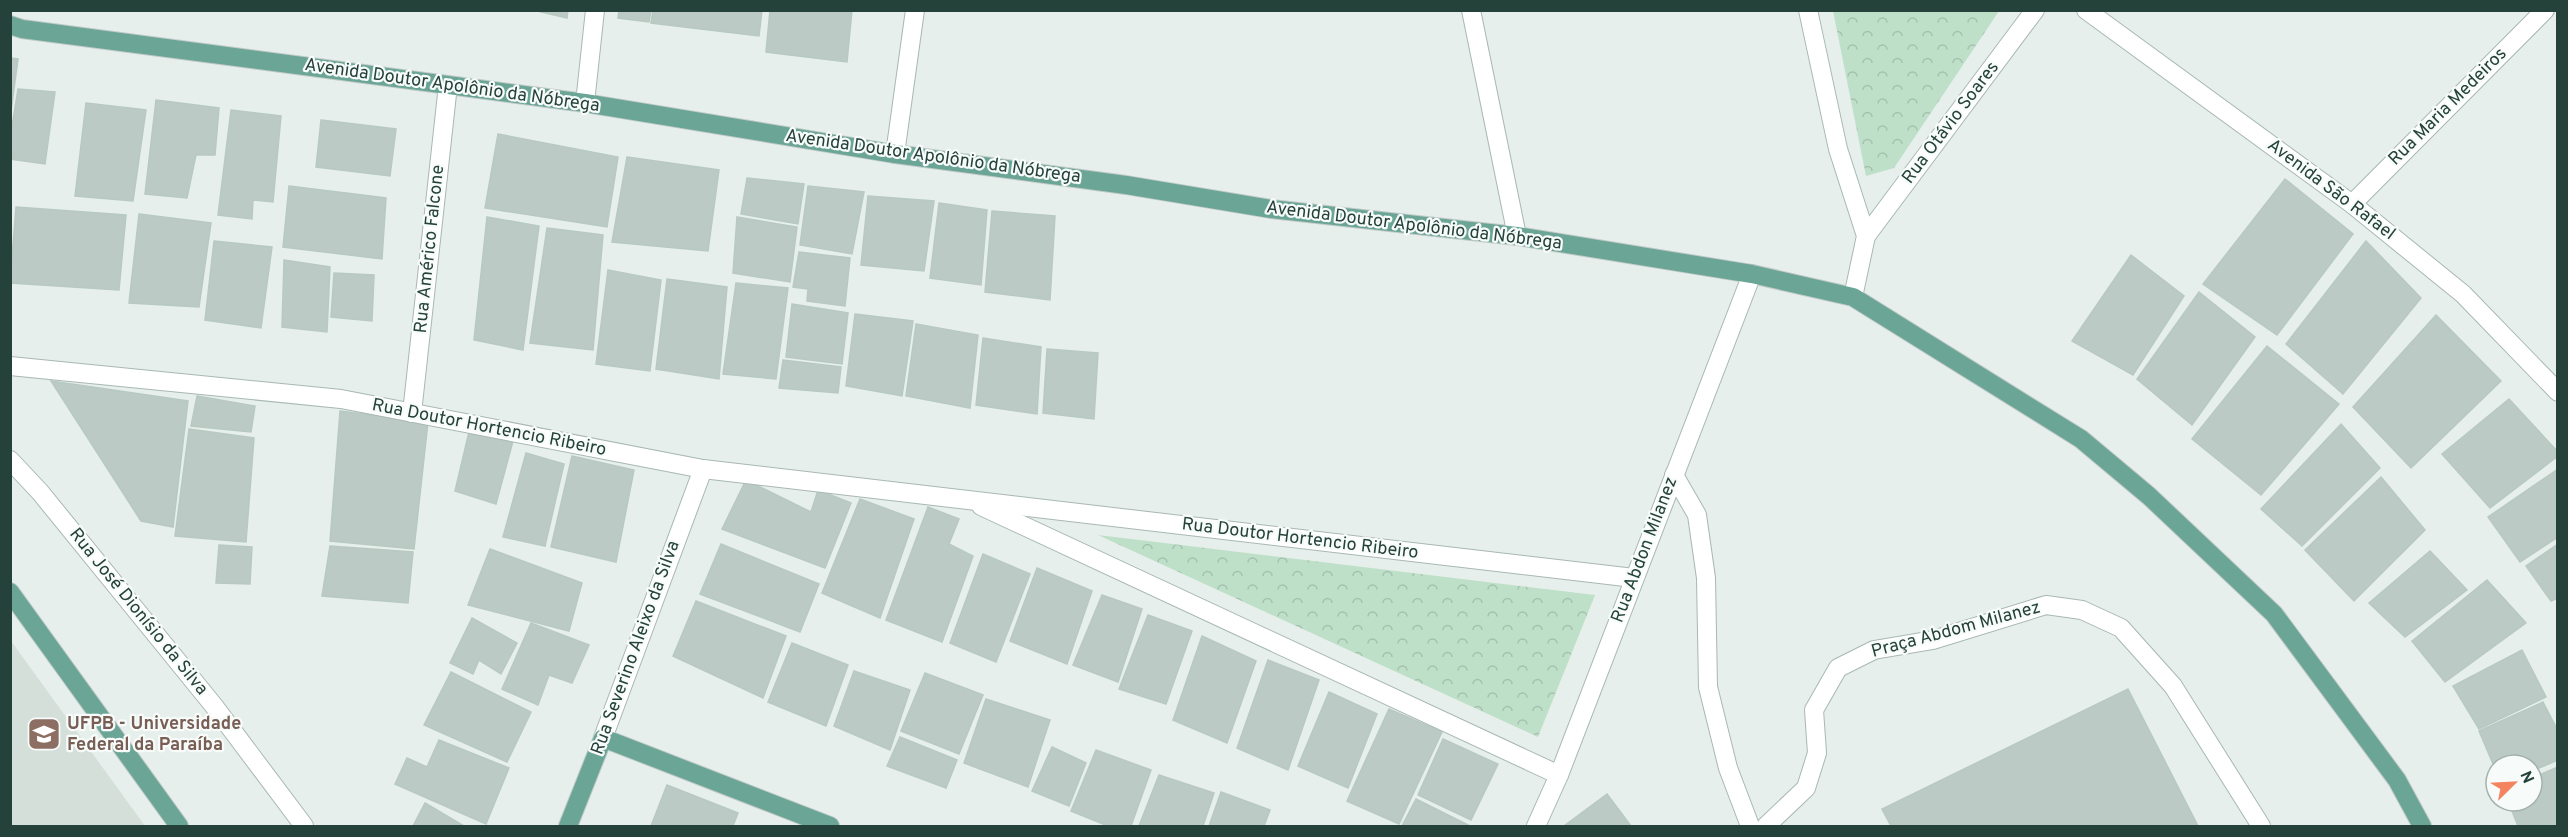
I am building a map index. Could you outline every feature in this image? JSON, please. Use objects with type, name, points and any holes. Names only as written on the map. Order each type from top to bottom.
[{"type":"main road","name":"Avenida Doutor Apolônio da Nóbrega","points":[[10,25],[585,103],[895,154],[1126,185],[1271,209],[1517,236],[1752,274],[1853,297],[2081,439],[2149,496],[2274,614],[2397,780],[2422,826]]},
{"type":"main road","points":[[10,592],[179,826]]},
{"type":"main road","name":"Rua Severino Aleixo da Silva","points":[[568,826],[603,738]]},
{"type":"main road","points":[[603,738],[830,826]]},
{"type":"street","points":[[585,103],[595,10]]},
{"type":"street","points":[[895,154],[915,10]]},
{"type":"street","points":[[1471,10],[1517,236]]},
{"type":"street","name":"Rua Otávio Soares","points":[[1808,10],[1838,149],[1866,236]]},
{"type":"street","name":"Rua Otávio Soares","points":[[1853,297],[1866,236],[2035,10]]},
{"type":"street","name":"Avenida São Rafael","points":[[2086,10],[2352,204],[2463,294],[2558,392]]},
{"type":"street","name":"Rua Maria Medeiros","points":[[2352,204],[2545,10]]},
{"type":"street","name":"Rua Américo Falcone","points":[[412,412],[448,85]]},
{"type":"street","name":"Rua Abdon Milanez","points":[[1536,826],[1558,776],[1752,274]]},
{"type":"street","name":"Rua Doutor Hortencio Ribeiro","points":[[10,366],[341,399],[703,469],[1634,578]]},
{"type":"street","name":"Rua José Dionísio da Silva","points":[[10,460],[40,492],[214,706],[304,826]]},
{"type":"street","name":"Rua Severino Aleixo da Silva","points":[[603,738],[703,469]]},
{"type":"street","points":[[1674,475],[1696,515],[1706,578],[1708,687],[1728,768],[1750,826]]},
{"type":"street","name":"Rua Doutor Hortencio Ribeiro","points":[[967,499],[1558,776]]},
{"type":"street","name":"Praça Abdom Milanez","points":[[1766,826],[1806,788],[1817,753],[1814,710],[1838,668],[1874,650],[1933,640],[2046,605],[2082,610],[2121,628],[2173,686],[2261,826]]},
{"type":"shaded area","name":"UFPB - Universidade Federal da Paraíba","points":[[11,641],[145,826],[11,826]]},
{"type":"green space","points":[[1833,11],[1999,11],[1894,168],[1866,176]]},
{"type":"green space","points":[[1098,535],[1595,595],[1538,737]]},
{"type":"building","points":[[533,10],[568,10],[567,18]]},
{"type":"building","points":[[619,10],[651,10],[649,22],[618,18]]},
{"type":"building","points":[[653,10],[762,10],[759,36],[651,23]]},
{"type":"building","points":[[770,10],[852,10],[847,62],[766,52]]},
{"type":"building","points":[[10,58],[18,59],[10,119]]},
{"type":"building","points":[[18,89],[55,92],[45,164],[10,159],[10,139]]},
{"type":"building","points":[[156,100],[219,108],[215,155],[196,155],[187,198],[145,194]]},
{"type":"building","points":[[86,103],[146,110],[133,201],[75,196]]},
{"type":"building","points":[[231,110],[281,116],[273,202],[253,200],[252,219],[218,215]]},
{"type":"building","points":[[321,120],[396,129],[390,176],[316,167]]},
{"type":"building","points":[[498,134],[618,157],[607,227],[485,208]]},
{"type":"building","points":[[627,157],[719,170],[708,251],[612,242]]},
{"type":"building","points":[[747,178],[804,184],[798,224],[741,214]]},
{"type":"building","points":[[2285,179],[2353,234],[2277,335],[2203,284]]},
{"type":"building","points":[[289,186],[386,198],[382,259],[283,247]]},
{"type":"building","points":[[808,186],[864,192],[852,254],[800,245]]},
{"type":"building","points":[[868,196],[934,201],[924,271],[861,265]]},
{"type":"building","points":[[939,203],[987,210],[981,285],[930,278]]},
{"type":"building","points":[[16,207],[126,215],[119,290],[10,283]]},
{"type":"building","points":[[992,211],[1055,216],[1050,300],[985,292]]},
{"type":"building","points":[[139,214],[211,223],[199,307],[129,303]]},
{"type":"building","points":[[487,217],[539,226],[523,350],[474,340]]},
{"type":"building","points":[[737,217],[797,227],[790,282],[733,273]]},
{"type":"building","points":[[547,228],[603,235],[593,350],[530,343]]},
{"type":"building","points":[[214,241],[272,247],[261,328],[205,320]]},
{"type":"building","points":[[2366,241],[2421,298],[2343,394],[2286,344]]},
{"type":"building","points":[[799,252],[850,258],[845,306],[807,301],[808,289],[793,287]]},
{"type":"building","points":[[2131,255],[2184,296],[2133,375],[2072,341]]},
{"type":"building","points":[[284,260],[330,267],[327,332],[282,327]]},
{"type":"building","points":[[608,270],[661,280],[650,371],[596,364]]},
{"type":"building","points":[[334,273],[374,275],[372,321],[331,317]]},
{"type":"building","points":[[667,279],[727,287],[719,379],[656,369]]},
{"type":"building","points":[[736,283],[788,288],[776,379],[723,374]]},
{"type":"building","points":[[2199,292],[2255,337],[2192,425],[2137,379]]},
{"type":"building","points":[[792,304],[848,313],[842,364],[786,357]]},
{"type":"building","points":[[855,314],[913,321],[902,396],[846,386]]},
{"type":"building","points":[[2436,315],[2501,381],[2411,468],[2353,407]]},
{"type":"building","points":[[916,324],[978,335],[970,408],[906,396]]},
{"type":"building","points":[[983,338],[1041,347],[1037,414],[976,405]]},
{"type":"building","points":[[2267,346],[2339,404],[2261,495],[2192,439]]},
{"type":"building","points":[[1047,349],[1098,353],[1094,419],[1043,413]]},
{"type":"building","points":[[783,360],[841,367],[838,393],[779,388]]},
{"type":"building","points":[[51,381],[188,401],[173,527],[141,521]]},
{"type":"building","points":[[197,396],[255,406],[251,432],[191,426]]},
{"type":"building","points":[[2509,399],[2558,452],[2558,456],[2490,508],[2442,454]]},
{"type":"building","points":[[340,411],[428,422],[414,549],[330,541]]},
{"type":"building","points":[[2341,424],[2380,468],[2302,546],[2261,509]]},
{"type":"building","points":[[189,429],[254,438],[246,542],[175,536]]},
{"type":"building","points":[[469,432],[513,441],[496,504],[455,491]]},
{"type":"building","points":[[526,453],[564,464],[545,546],[503,537]]},
{"type":"building","points":[[572,456],[634,470],[616,562],[551,547]]},
{"type":"building","points":[[2558,469],[2558,537],[2520,562],[2488,517]]},
{"type":"building","points":[[2381,477],[2425,530],[2354,601],[2305,550]]},
{"type":"building","points":[[746,480],[811,512],[818,490],[851,503],[825,568],[722,529]]},
{"type":"building","points":[[860,499],[914,519],[880,618],[822,593]]},
{"type":"building","points":[[928,507],[959,519],[949,544],[973,556],[942,642],[886,620]]},
{"type":"building","points":[[721,544],[819,584],[800,632],[700,594]]},
{"type":"building","points":[[2558,544],[2558,598],[2551,601],[2526,566]]},
{"type":"building","points":[[219,545],[252,547],[250,584],[216,583]]},
{"type":"building","points":[[330,546],[413,552],[408,603],[322,596]]},
{"type":"building","points":[[490,549],[582,583],[569,631],[468,605]]},
{"type":"building","points":[[2430,551],[2467,590],[2405,637],[2369,603]]},
{"type":"building","points":[[983,554],[1030,574],[996,662],[950,643]]},
{"type":"building","points":[[1037,568],[1092,591],[1067,664],[1010,641]]},
{"type":"building","points":[[2487,580],[2526,623],[2445,682],[2412,641]]},
{"type":"building","points":[[1102,595],[1142,609],[1118,682],[1073,665]]},
{"type":"building","points":[[696,601],[786,636],[763,698],[673,656]]},
{"type":"building","points":[[1148,615],[1192,631],[1166,704],[1119,689]]},
{"type":"building","points":[[472,618],[517,643],[501,674],[479,660],[473,674],[450,663]]},
{"type":"building","points":[[531,623],[589,645],[572,683],[549,675],[538,705],[502,689]]},
{"type":"building","points":[[1202,636],[1256,661],[1227,743],[1173,720]]},
{"type":"building","points":[[792,643],[848,665],[826,726],[768,702]]},
{"type":"building","points":[[2522,650],[2546,697],[2479,729],[2453,686]]},
{"type":"building","points":[[1268,660],[1319,680],[1288,770],[1237,748]]},
{"type":"building","points":[[854,671],[910,690],[890,750],[834,726]]},
{"type":"building","points":[[451,672],[531,712],[507,762],[424,725]]},
{"type":"building","points":[[925,673],[983,695],[959,754],[901,731]]},
{"type":"building","points":[[2128,689],[2198,826],[1891,826],[1882,809]]},
{"type":"building","points":[[1329,692],[1377,714],[1348,788],[1298,766]]},
{"type":"building","points":[[986,699],[1050,720],[1028,787],[964,763]]},
{"type":"building","points":[[2543,702],[2558,731],[2558,760],[2544,766],[2544,753],[2488,753],[2479,731]]},
{"type":"building","points":[[1389,709],[1442,732],[1399,824],[1347,801]]},
{"type":"building","points":[[900,737],[957,760],[946,788],[887,766]]},
{"type":"building","points":[[1443,739],[1498,764],[1471,820],[1418,795]]},
{"type":"building","points":[[439,740],[509,768],[486,824],[395,784],[407,758],[427,767]]},
{"type":"building","points":[[1052,747],[1086,763],[1069,806],[1032,791]]},
{"type":"building","points":[[1096,750],[1151,770],[1131,826],[1108,826],[1071,811]]},
{"type":"building","points":[[2558,767],[2558,826],[2518,826],[2513,813],[2544,813],[2544,773]]},
{"type":"building","points":[[1159,775],[1214,793],[1203,826],[1139,826]]},
{"type":"building","points":[[667,785],[738,813],[733,826],[651,826]]},
{"type":"building","points":[[1221,792],[1270,810],[1264,826],[1209,826]]},
{"type":"building","points":[[1607,794],[1631,826],[1564,826]]},
{"type":"building","points":[[1416,799],[1470,826],[1402,826]]},
{"type":"building","points":[[425,803],[464,826],[413,826]]},
{"type":"place","name":"UFPB - Universidade Federal da Paraíba","points":[[44,734]]}]
